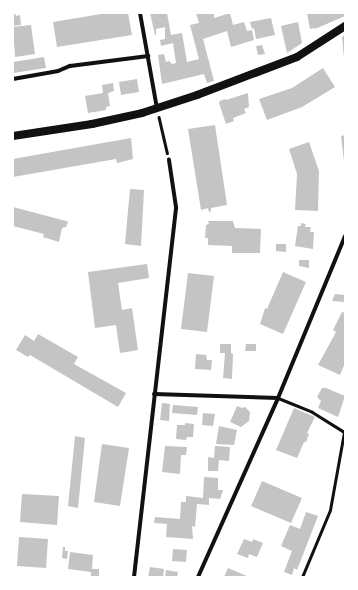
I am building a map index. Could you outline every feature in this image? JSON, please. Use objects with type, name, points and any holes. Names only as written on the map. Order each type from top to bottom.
[{"type":"main road","points":[[13,136],[92,124],[157,108],[197,95],[297,57],[345,26]]},
{"type":"street","points":[[140,13],[157,108]]},
{"type":"street","points":[[13,79],[58,71],[70,66],[148,56]]},
{"type":"street","points":[[134,577],[176,207],[169,160]]},
{"type":"street","points":[[198,577],[278,398],[345,236]]},
{"type":"street","points":[[154,394],[278,398]]},
{"type":"lane","points":[[278,398],[312,412],[344,432],[330,510],[302,577]]},
{"type":"path","points":[[157,108],[169,160]]},
{"type":"building","points":[[13,13],[15,13],[16,16],[20,15],[21,25],[13,26]]},
{"type":"building","points":[[107,13],[128,13],[132,35],[57,47],[53,22]]},
{"type":"building","points":[[150,13],[167,13],[171,35],[182,33],[187,62],[199,59],[190,25],[199,23],[196,13],[214,13],[214,18],[230,13],[233,25],[244,22],[247,31],[252,30],[254,40],[231,47],[227,31],[203,39],[214,81],[207,83],[204,74],[162,84],[158,55],[164,54],[166,62],[169,61],[172,64],[176,63],[173,43],[161,46],[160,40],[165,39],[165,27],[156,29],[155,35]]},
{"type":"building","points":[[307,13],[345,13],[345,16],[315,29],[310,29]]},
{"type":"building","points":[[271,18],[275,35],[256,39],[254,28],[252,29],[250,22]]},
{"type":"building","points":[[298,22],[302,43],[287,53],[281,26]]},
{"type":"building","points":[[31,25],[35,54],[15,57],[13,27]]},
{"type":"building","points":[[345,35],[345,58],[344,58],[342,37]]},
{"type":"building","points":[[262,45],[265,54],[258,55],[256,46]]},
{"type":"building","points":[[44,57],[46,68],[13,73],[13,62]]},
{"type":"building","points":[[323,68],[335,87],[302,107],[267,120],[259,99],[292,88]]},
{"type":"building","points":[[137,79],[139,92],[121,95],[119,82]]},
{"type":"building","points":[[113,83],[114,91],[108,93],[110,106],[106,107],[106,110],[88,113],[85,96],[103,93],[102,85]]},
{"type":"building","points":[[248,93],[249,107],[244,109],[246,113],[233,118],[234,121],[226,124],[219,103],[220,101]]},
{"type":"building","points":[[215,125],[227,205],[211,208],[211,211],[209,212],[208,208],[201,210],[188,129]]},
{"type":"building","points":[[345,135],[345,161],[344,161],[341,136]]},
{"type":"building","points":[[131,138],[133,159],[117,163],[116,159],[13,177],[13,159]]},
{"type":"building","points":[[309,142],[319,171],[318,211],[295,210],[297,174],[289,149]]},
{"type":"building","points":[[130,189],[144,190],[141,246],[125,244]]},
{"type":"building","points":[[13,207],[68,222],[66,227],[62,228],[59,242],[43,237],[44,234],[13,226]]},
{"type":"building","points":[[208,221],[233,221],[235,228],[261,229],[260,253],[232,253],[232,246],[208,245],[208,238],[205,238],[206,225],[209,224]]},
{"type":"building","points":[[301,223],[306,224],[305,227],[311,227],[310,232],[314,232],[313,249],[295,246],[298,226],[301,226]]},
{"type":"building","points":[[276,244],[286,244],[286,252],[276,251]]},
{"type":"building","points":[[299,260],[309,260],[309,268],[299,266]]},
{"type":"building","points":[[147,264],[149,278],[118,283],[122,310],[132,308],[138,350],[120,353],[116,325],[95,328],[88,272]]},
{"type":"building","points":[[283,272],[306,282],[283,334],[260,324],[265,308],[267,309]]},
{"type":"building","points":[[188,273],[214,276],[207,332],[181,329]]},
{"type":"building","points":[[335,294],[345,295],[345,302],[332,301]]},
{"type":"building","points":[[342,312],[345,313],[345,363],[340,375],[318,365],[336,332],[333,330]]},
{"type":"building","points":[[38,334],[78,357],[74,364],[126,393],[118,407],[30,355],[28,357],[16,350],[25,335],[34,341]]},
{"type":"building","points":[[220,344],[231,344],[231,353],[233,354],[232,379],[223,378],[225,353],[220,353]]},
{"type":"building","points":[[246,344],[256,344],[256,351],[245,351]]},
{"type":"building","points":[[196,354],[206,355],[207,360],[212,360],[211,370],[195,369]]},
{"type":"building","points":[[322,388],[326,388],[345,396],[338,417],[318,408],[321,401],[317,397]]},
{"type":"building","points":[[162,403],[170,404],[169,421],[160,420]]},
{"type":"building","points":[[173,405],[198,407],[197,415],[172,413]]},
{"type":"building","points":[[237,406],[242,408],[245,407],[250,412],[249,421],[241,427],[230,422]]},
{"type":"building","points":[[294,408],[315,417],[307,433],[309,434],[306,442],[304,442],[297,458],[276,450]]},
{"type":"building","points":[[203,413],[215,414],[213,426],[202,425]]},
{"type":"building","points":[[185,423],[194,424],[193,437],[187,437],[186,440],[176,439],[177,425],[185,425]]},
{"type":"building","points":[[219,426],[237,430],[234,445],[216,444]]},
{"type":"building","points":[[75,436],[85,438],[78,508],[68,506]]},
{"type":"building","points":[[102,444],[129,448],[120,506],[94,502]]},
{"type":"building","points":[[165,446],[187,447],[186,455],[181,455],[180,474],[162,472]]},
{"type":"building","points":[[215,446],[230,447],[229,461],[219,460],[218,471],[208,471],[208,457],[214,458]]},
{"type":"building","points":[[204,477],[218,478],[218,490],[223,490],[220,499],[209,498],[209,505],[197,504],[195,527],[192,526],[193,539],[166,537],[167,524],[154,523],[155,517],[180,519],[181,502],[186,502],[186,496],[203,498]]},
{"type":"building","points":[[262,481],[302,498],[291,523],[251,506]]},
{"type":"building","points":[[22,494],[59,496],[57,525],[20,522]]},
{"type":"building","points":[[306,512],[318,516],[297,570],[294,568],[292,575],[284,572],[292,551],[281,546],[290,525],[300,529]]},
{"type":"building","points":[[19,537],[48,539],[46,568],[17,566]]},
{"type":"building","points":[[244,539],[252,542],[253,539],[263,543],[257,557],[249,554],[248,558],[237,554]]},
{"type":"building","points":[[63,547],[65,547],[65,551],[68,551],[67,559],[62,558]]},
{"type":"building","points":[[173,549],[187,550],[186,562],[172,561]]},
{"type":"building","points":[[70,552],[93,555],[92,569],[99,569],[99,577],[91,577],[91,572],[68,569]]},
{"type":"building","points":[[150,567],[164,569],[163,577],[148,577]]},
{"type":"building","points":[[228,568],[249,577],[224,577]]},
{"type":"building","points":[[166,570],[178,572],[177,577],[165,577]]}]
